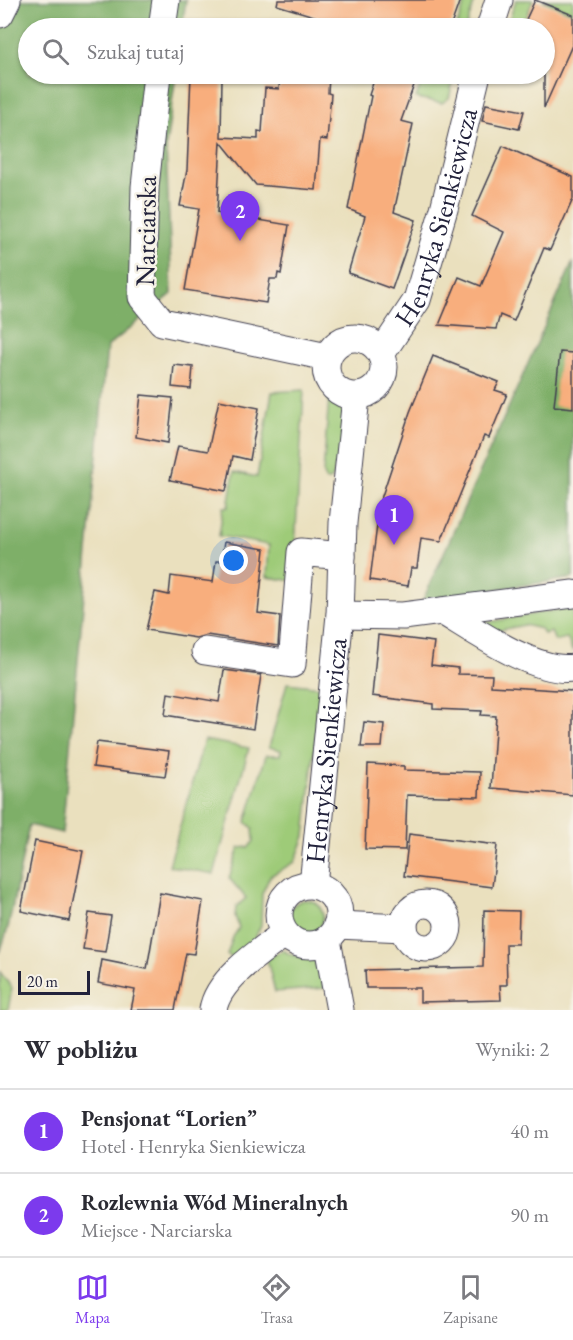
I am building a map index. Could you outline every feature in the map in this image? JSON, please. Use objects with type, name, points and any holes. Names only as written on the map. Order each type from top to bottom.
[{"type":"street","points":[[0,14],[7,0]]},
{"type":"street","points":[[163,18],[166,0]]},
{"type":"street","points":[[493,18],[499,0]]},
{"type":"street","name":"Narciarska","points":[[156,84],[145,187],[142,297],[162,322],[327,357]]},
{"type":"street","name":"Henryka Sienkiewicza","points":[[381,354],[417,300],[444,209],[475,84]]},
{"type":"street","points":[[364,339],[374,345],[381,354],[384,365],[383,377],[377,387],[368,394],[356,397],[345,395],[328,380],[327,357],[333,347],[342,340],[364,339]]},
{"type":"street","name":"Henryka Sienkiewicza","points":[[313,885],[340,615],[342,555],[356,397]]},
{"type":"street","points":[[205,651],[292,664],[301,552],[342,555]]},
{"type":"street","name":"Henryka Sienkiewicza","points":[[340,615],[403,616],[573,594]]},
{"type":"street","points":[[442,611],[535,661],[562,670],[573,668]]},
{"type":"street","points":[[340,1010],[332,932],[338,908],[333,897],[324,889],[313,885],[301,886],[290,891],[282,900],[278,911],[279,923],[284,934],[293,942],[304,946],[316,945],[332,932],[404,928]]},
{"type":"street","points":[[213,1010],[214,1002],[240,967],[284,934]]},
{"type":"green space","points":[[0,0],[186,0],[183,18],[18,18],[18,84],[175,84],[166,146],[172,294],[107,347],[62,833],[29,825],[9,924],[0,953]]},
{"type":"green space","points":[[466,0],[475,0],[469,18],[460,18]]},
{"type":"green space","points":[[516,0],[533,0],[526,18],[510,18]]},
{"type":"green space","points":[[542,0],[573,0],[573,13]]},
{"type":"green space","points":[[421,84],[452,84],[449,98],[442,103],[416,98]]},
{"type":"green space","points":[[573,262],[573,578],[423,600]]},
{"type":"green space","points":[[304,390],[293,581],[267,577],[269,545],[219,536],[223,507],[228,507],[234,472],[257,477],[272,392]]},
{"type":"green space","points":[[329,397],[342,405],[347,424],[333,477],[325,480],[323,474]]},
{"type":"green space","points":[[573,607],[573,653],[567,638],[555,641],[551,632],[544,634],[541,629],[524,625],[496,631],[478,624]]},
{"type":"green space","points":[[287,683],[321,687],[305,836],[295,862],[270,876],[262,894],[261,925],[254,940],[234,958],[227,955],[233,937],[239,928],[235,916],[236,907],[246,898],[229,878],[239,848],[249,847],[254,841],[253,828],[246,822],[266,755],[280,755],[281,750],[269,747]]},
{"type":"green space","points":[[204,740],[249,748],[214,874],[169,866]]},
{"type":"green space","points":[[306,900],[318,905],[323,917],[318,929],[306,934],[294,929],[289,917],[294,905]]},
{"type":"green space","points":[[283,950],[291,955],[314,959],[325,988],[275,992],[267,959]]},
{"type":"green space","points":[[0,972],[12,988],[8,1010],[0,1010]]},
{"type":"building","points":[[278,0],[460,0],[454,18],[321,18],[277,5]]},
{"type":"building","points":[[535,0],[573,15],[573,43],[555,83],[555,18],[527,18]]},
{"type":"building","points":[[191,84],[222,84],[221,137],[258,139],[258,131],[262,132],[265,88],[279,89],[279,84],[329,84],[328,93],[331,94],[327,140],[320,139],[316,190],[256,185],[221,142],[217,213],[289,225],[281,274],[278,273],[277,279],[270,279],[266,303],[185,290],[199,209],[180,206],[187,170]]},
{"type":"building","points":[[373,84],[414,84],[401,121],[413,124],[394,212],[416,220],[392,289],[348,273],[365,216],[348,209],[371,96],[369,95]]},
{"type":"building","points":[[544,84],[555,84],[544,108]]},
{"type":"building","points":[[486,104],[524,111],[519,129],[482,121]]},
{"type":"building","points":[[503,146],[573,177],[573,199],[550,250],[544,248],[514,321],[500,315],[496,329],[439,325],[459,277],[481,286],[504,232],[472,216]]},
{"type":"building","points":[[560,352],[573,353],[573,408],[554,406]]},
{"type":"building","points":[[433,356],[499,382],[495,390],[507,394],[489,438],[484,436],[441,541],[421,538],[417,568],[411,568],[408,586],[370,580],[380,502],[410,412]]},
{"type":"building","points":[[174,365],[193,367],[191,389],[172,387]]},
{"type":"building","points":[[141,395],[173,398],[168,443],[136,437]]},
{"type":"building","points":[[219,400],[259,408],[250,460],[233,456],[226,491],[170,480],[178,446],[208,451]]},
{"type":"building","points":[[224,542],[265,549],[258,613],[280,616],[278,646],[207,635],[196,638],[146,630],[155,592],[169,595],[171,576],[213,582],[216,561],[221,561]]},
{"type":"building","points":[[378,635],[434,642],[431,665],[458,668],[458,674],[492,675],[491,686],[573,691],[573,795],[491,788],[496,716],[481,715],[482,711],[433,709],[433,704],[372,696]]},
{"type":"building","points":[[224,670],[261,675],[253,729],[165,715],[168,693],[219,702]]},
{"type":"building","points":[[364,722],[384,724],[382,747],[361,747]]},
{"type":"building","points":[[97,742],[169,751],[165,776],[93,767]]},
{"type":"building","points":[[368,764],[404,766],[404,770],[480,772],[479,797],[407,795],[405,850],[365,849]]},
{"type":"building","points":[[409,834],[497,845],[492,887],[404,876]]},
{"type":"building","points":[[35,841],[83,851],[69,921],[21,911]]},
{"type":"building","points":[[160,893],[203,901],[194,954],[186,953],[175,1010],[131,1010],[135,990],[98,983],[102,960],[147,969]]},
{"type":"building","points":[[484,910],[519,911],[518,944],[506,944],[507,985],[500,985],[501,1000],[420,1002],[420,988],[366,988],[365,970],[483,967]]},
{"type":"building","points":[[89,913],[111,916],[105,952],[83,949]]},
{"type":"place","name":"Rozlewnia Wód Mineralnych","points":[[240,241]]},
{"type":"place","name":"Pensjonat “Lorien”","points":[[394,545]]}]
